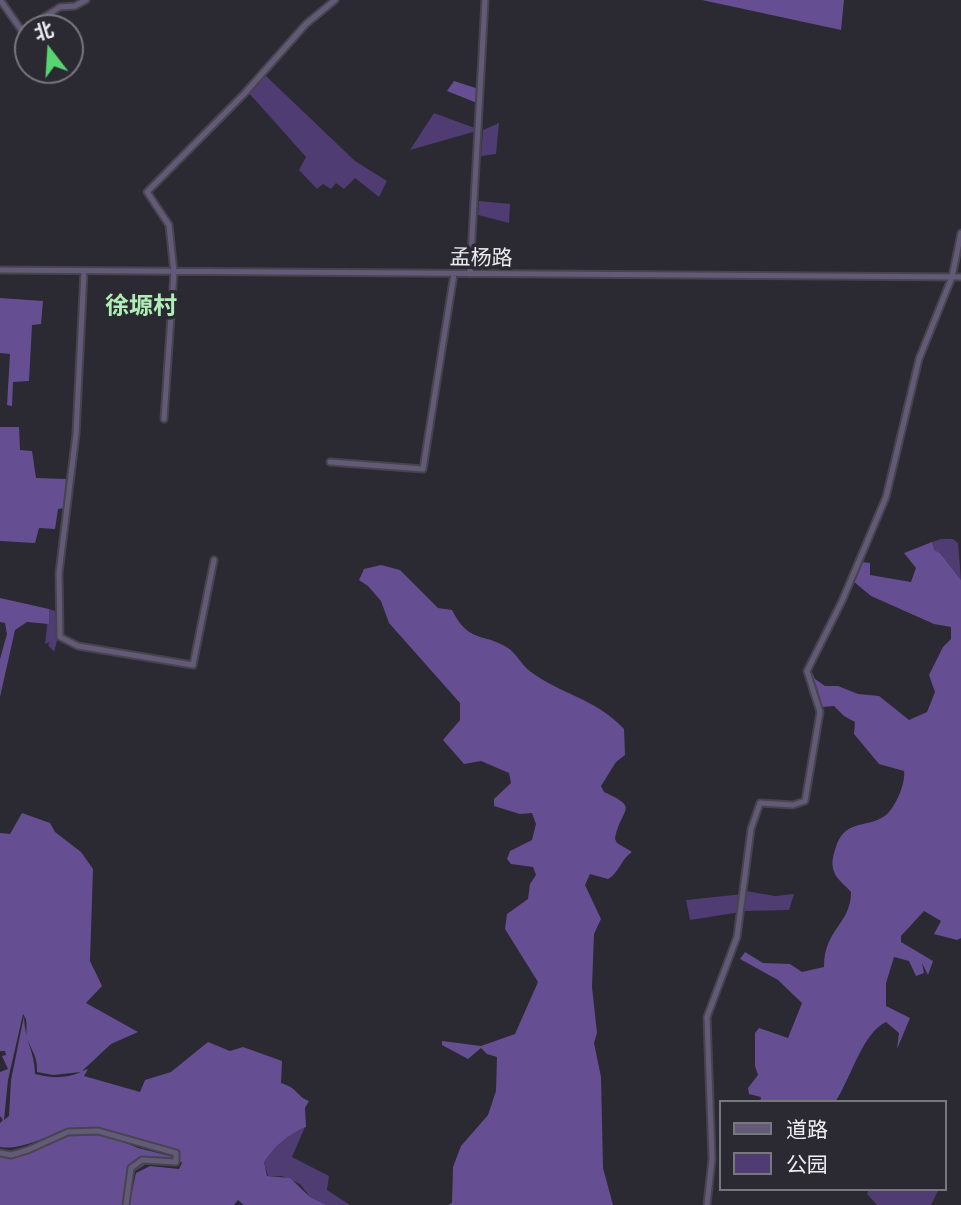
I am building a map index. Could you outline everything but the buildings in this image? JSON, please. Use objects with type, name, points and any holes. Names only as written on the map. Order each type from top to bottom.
[{"type":"street","points":[[1,1],[22,31],[60,7],[75,6],[86,0]]},
{"type":"street","points":[[164,419],[174,272],[169,225],[147,192],[244,94],[306,23],[335,0]]},
{"type":"street","points":[[470,274],[485,0]]},
{"type":"street","points":[[707,1205],[712,1159],[707,1017],[737,936],[751,829],[760,803],[793,806],[805,801],[820,712],[807,671],[847,589],[886,497],[919,359],[951,277],[961,233]]},
{"type":"street","name":"孟杨路","points":[[0,270],[961,277]]},
{"type":"street","points":[[84,271],[76,434],[59,573],[60,637],[78,646],[193,665],[214,560]]},
{"type":"street","points":[[330,462],[423,469],[454,274]]},
{"type":"street","points":[[0,1153],[20,1152],[68,1132],[98,1131],[176,1153],[176,1162],[142,1160],[131,1168],[126,1205]]},
{"type":"green space","points":[[266,76],[355,161],[387,181],[379,197],[355,178],[344,189],[336,183],[331,189],[323,184],[317,189],[299,170],[306,157],[248,92]]},
{"type":"green space","points":[[434,113],[480,130],[410,150]]},
{"type":"green space","points":[[499,123],[496,154],[481,156],[483,130]]},
{"type":"green space","points":[[479,201],[510,204],[509,223],[478,215]]},
{"type":"green space","points":[[953,539],[958,543],[961,580],[940,553],[933,550],[932,542]]},
{"type":"green space","points":[[49,609],[55,611],[58,637],[54,652],[48,645],[50,642],[45,644]]},
{"type":"green space","points":[[746,891],[775,896],[794,894],[789,910],[744,911]]},
{"type":"green space","points":[[743,894],[741,912],[690,920],[686,900]]},
{"type":"green space","points":[[305,1127],[292,1157],[329,1176],[327,1190],[350,1205],[327,1205],[310,1197],[300,1184],[282,1176],[268,1176],[264,1162],[268,1156],[287,1137]]},
{"type":"green space","points":[[868,1191],[938,1191],[931,1205],[877,1205],[867,1194]]},
{"type":"shaded area","points":[[702,0],[844,0],[841,30]]},
{"type":"shaded area","points":[[454,81],[482,90],[482,105],[447,91]]},
{"type":"shaded area","points":[[0,298],[43,301],[41,324],[32,325],[29,381],[13,382],[12,406],[7,405],[10,354],[0,353]]},
{"type":"shaded area","points":[[0,427],[19,427],[20,450],[32,451],[36,478],[66,479],[64,508],[58,509],[55,529],[39,528],[35,543],[0,541]]},
{"type":"shaded area","points":[[932,542],[934,550],[940,553],[961,580],[961,938],[957,940],[934,934],[941,921],[924,911],[901,936],[901,942],[933,961],[928,975],[922,963],[924,973],[916,976],[909,961],[894,957],[886,983],[886,1006],[910,1018],[897,1049],[899,1033],[886,1022],[870,1036],[836,1100],[760,1100],[761,1097],[749,1094],[748,1088],[758,1075],[755,1066],[755,1033],[759,1028],[788,1038],[802,1003],[778,980],[740,959],[745,952],[763,963],[790,964],[802,972],[824,967],[828,944],[850,903],[851,892],[836,876],[833,866],[839,840],[850,828],[886,815],[899,795],[904,776],[904,771],[879,764],[854,734],[855,722],[834,706],[822,707],[810,677],[809,665],[815,679],[825,686],[838,686],[858,694],[879,696],[909,720],[927,712],[935,692],[929,675],[943,647],[951,639],[951,627],[934,624],[871,596],[853,581],[861,562],[870,563],[870,575],[911,582],[916,568],[904,553]]},
{"type":"shaded area","points":[[381,565],[400,570],[438,608],[452,610],[458,621],[471,633],[508,648],[531,672],[601,710],[624,729],[625,755],[616,762],[601,786],[604,792],[625,806],[626,810],[615,839],[632,852],[608,879],[590,874],[585,885],[601,919],[594,934],[592,987],[597,1033],[594,1043],[601,1077],[603,1168],[613,1205],[448,1205],[452,1203],[453,1167],[461,1146],[488,1115],[496,1091],[497,1057],[487,1054],[481,1048],[468,1059],[442,1045],[442,1041],[481,1046],[515,1034],[538,982],[505,929],[507,914],[528,899],[530,884],[536,875],[533,867],[511,864],[507,859],[510,851],[532,840],[536,824],[532,813],[520,814],[494,806],[494,799],[511,783],[509,773],[481,761],[464,764],[443,740],[460,720],[460,703],[389,623],[381,601],[359,580],[364,569]]},
{"type":"shaded area","points":[[0,598],[49,609],[49,624],[27,622],[15,630],[0,697],[0,659],[7,634],[5,623],[0,622]]},
{"type":"shaded area","points":[[22,813],[50,823],[55,832],[81,852],[93,869],[90,961],[102,986],[86,1003],[138,1032],[111,1044],[82,1071],[88,1069],[84,1076],[140,1092],[145,1080],[171,1072],[208,1042],[230,1051],[243,1047],[282,1061],[281,1083],[309,1101],[305,1108],[306,1127],[288,1137],[268,1156],[264,1162],[267,1176],[290,1178],[310,1197],[327,1205],[244,1205],[238,1200],[234,1205],[129,1205],[136,1173],[150,1166],[179,1169],[182,1163],[168,1152],[99,1128],[72,1130],[22,1145],[0,1147],[0,1123],[3,1120],[0,1116],[0,1072],[8,1069],[2,1056],[6,1055],[5,1051],[0,1051],[0,833],[10,834]],"holes":[[[23,1014],[25,1017],[26,1022],[27,1036],[24,1016],[11,1080],[9,1116],[4,1120],[8,1080]],[[27,1038],[37,1072],[53,1075],[81,1072],[58,1077],[35,1074]]]},
{"type":"shaded area","points":[[100,1132],[138,1148],[174,1157],[178,1164],[146,1164],[135,1171],[127,1205],[0,1205],[0,1151],[28,1149],[62,1135]]},
{"type":"district","name":"徐塬村","points":[[141,308]]}]
